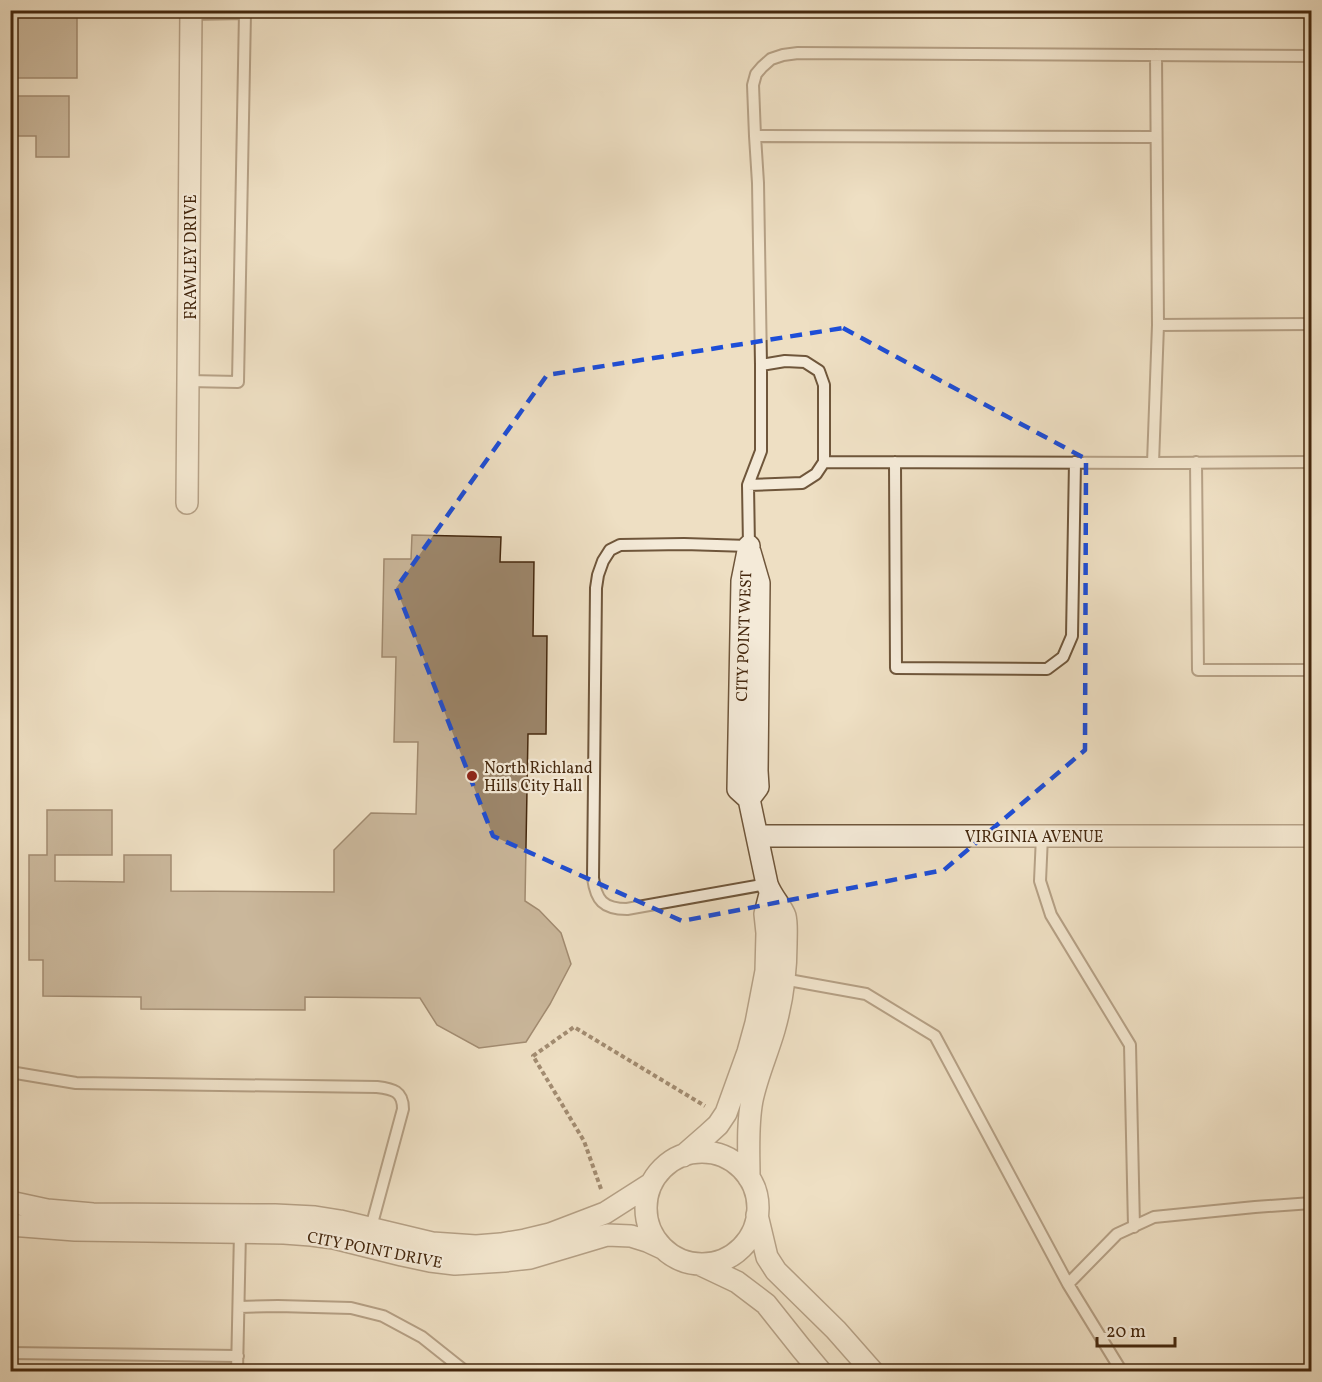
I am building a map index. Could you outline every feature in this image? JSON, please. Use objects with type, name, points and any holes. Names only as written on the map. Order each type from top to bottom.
[{"type":"street","name":"FRAWLEY DRIVE","points":[[187,503],[191,12]]},
{"type":"street","name":"CITY POINT WEST","points":[[749,546],[742,581],[738,789],[749,799],[769,889],[784,915],[786,956],[780,1005],[752,1102],[749,1121],[749,1178]]},
{"type":"street","name":"VIRGINIA AVENUE","points":[[757,836],[1311,836]]},
{"type":"street","name":"CITY POINT WEST","points":[[682,1156],[707,1136],[726,1113],[748,1052],[766,971],[765,914],[769,889]]},
{"type":"street","points":[[695,1153],[719,1155],[740,1168],[749,1178],[758,1204],[757,1215],[753,1231],[737,1252],[712,1263],[685,1262],[662,1248],[654,1237],[646,1214],[646,1202],[652,1183],[662,1169],[672,1161],[695,1153]]},
{"type":"street","name":"CITY POINT DRIVE","points":[[10,1225],[75,1230],[240,1232],[334,1238],[368,1237],[476,1246],[509,1243],[550,1234],[605,1213],[652,1183]]},
{"type":"street","name":"CITY POINT DRIVE","points":[[10,1202],[93,1214],[293,1216],[340,1221],[411,1257],[455,1264],[530,1258],[607,1236],[631,1236],[662,1248]]},
{"type":"street","points":[[757,1215],[767,1257],[776,1271],[836,1330],[873,1371]]},
{"type":"street","points":[[699,1264],[737,1282],[766,1304],[821,1371]]},
{"type":"lane","points":[[189,381],[238,382],[245,13],[191,12]]},
{"type":"lane","points":[[769,889],[614,909],[605,905],[600,899],[595,891],[593,878],[596,588],[603,561],[610,550],[620,545],[749,546],[748,485],[761,451],[758,183],[753,85],[756,74],[771,59],[798,53],[1311,56]]},
{"type":"lane","points":[[1153,463],[1158,325],[1156,55]]},
{"type":"lane","points":[[754,136],[1156,137]]},
{"type":"lane","points":[[1158,325],[1311,324]]},
{"type":"lane","points":[[748,485],[802,483],[816,474],[824,462],[824,385],[819,371],[805,362],[785,361],[761,365]]},
{"type":"lane","points":[[824,462],[1311,462]]},
{"type":"lane","points":[[895,462],[896,668],[1047,669],[1063,657],[1072,636],[1075,462]]},
{"type":"lane","points":[[1196,462],[1198,670],[1311,670]]},
{"type":"lane","points":[[1042,836],[1040,881],[1051,915],[1130,1045],[1134,1227]]},
{"type":"lane","points":[[783,979],[866,993],[935,1036],[1068,1284],[1122,1371]]},
{"type":"lane","points":[[10,1072],[76,1083],[389,1088],[398,1093],[403,1100],[403,1109],[368,1237]]},
{"type":"lane","points":[[1068,1284],[1118,1234],[1154,1217],[1311,1203]]},
{"type":"lane","points":[[237,1371],[240,1232]]},
{"type":"lane","points":[[239,1307],[351,1308],[382,1316],[422,1337],[466,1371]]},
{"type":"lane","points":[[10,1353],[238,1356]]},
{"type":"path","points":[[604,1198],[584,1141],[533,1056],[574,1027],[709,1108]]},
{"type":"highlighted area","points":[[843,328],[1086,459],[1085,750],[944,870],[682,921],[493,836],[396,588],[547,375]]},
{"type":"building","points":[[11,11],[77,11],[77,78],[11,78]]},
{"type":"building","points":[[15,96],[69,96],[69,157],[36,157],[36,136],[15,136]]},
{"type":"building","name":"North Richland Hills City Hall","points":[[412,535],[501,537],[500,562],[534,562],[533,636],[547,636],[546,734],[528,734],[525,901],[539,910],[561,933],[571,964],[526,1042],[479,1048],[437,1025],[420,998],[305,997],[305,1010],[141,1009],[141,997],[43,996],[43,960],[29,960],[29,855],[47,855],[47,810],[112,810],[112,855],[55,855],[55,881],[124,882],[124,855],[171,855],[171,891],[334,892],[334,850],[371,813],[416,814],[418,742],[394,742],[396,657],[382,657],[384,559],[411,559]]},
{"type":"place","name":"North Richland Hills City Hall","points":[[472,776]]}]
